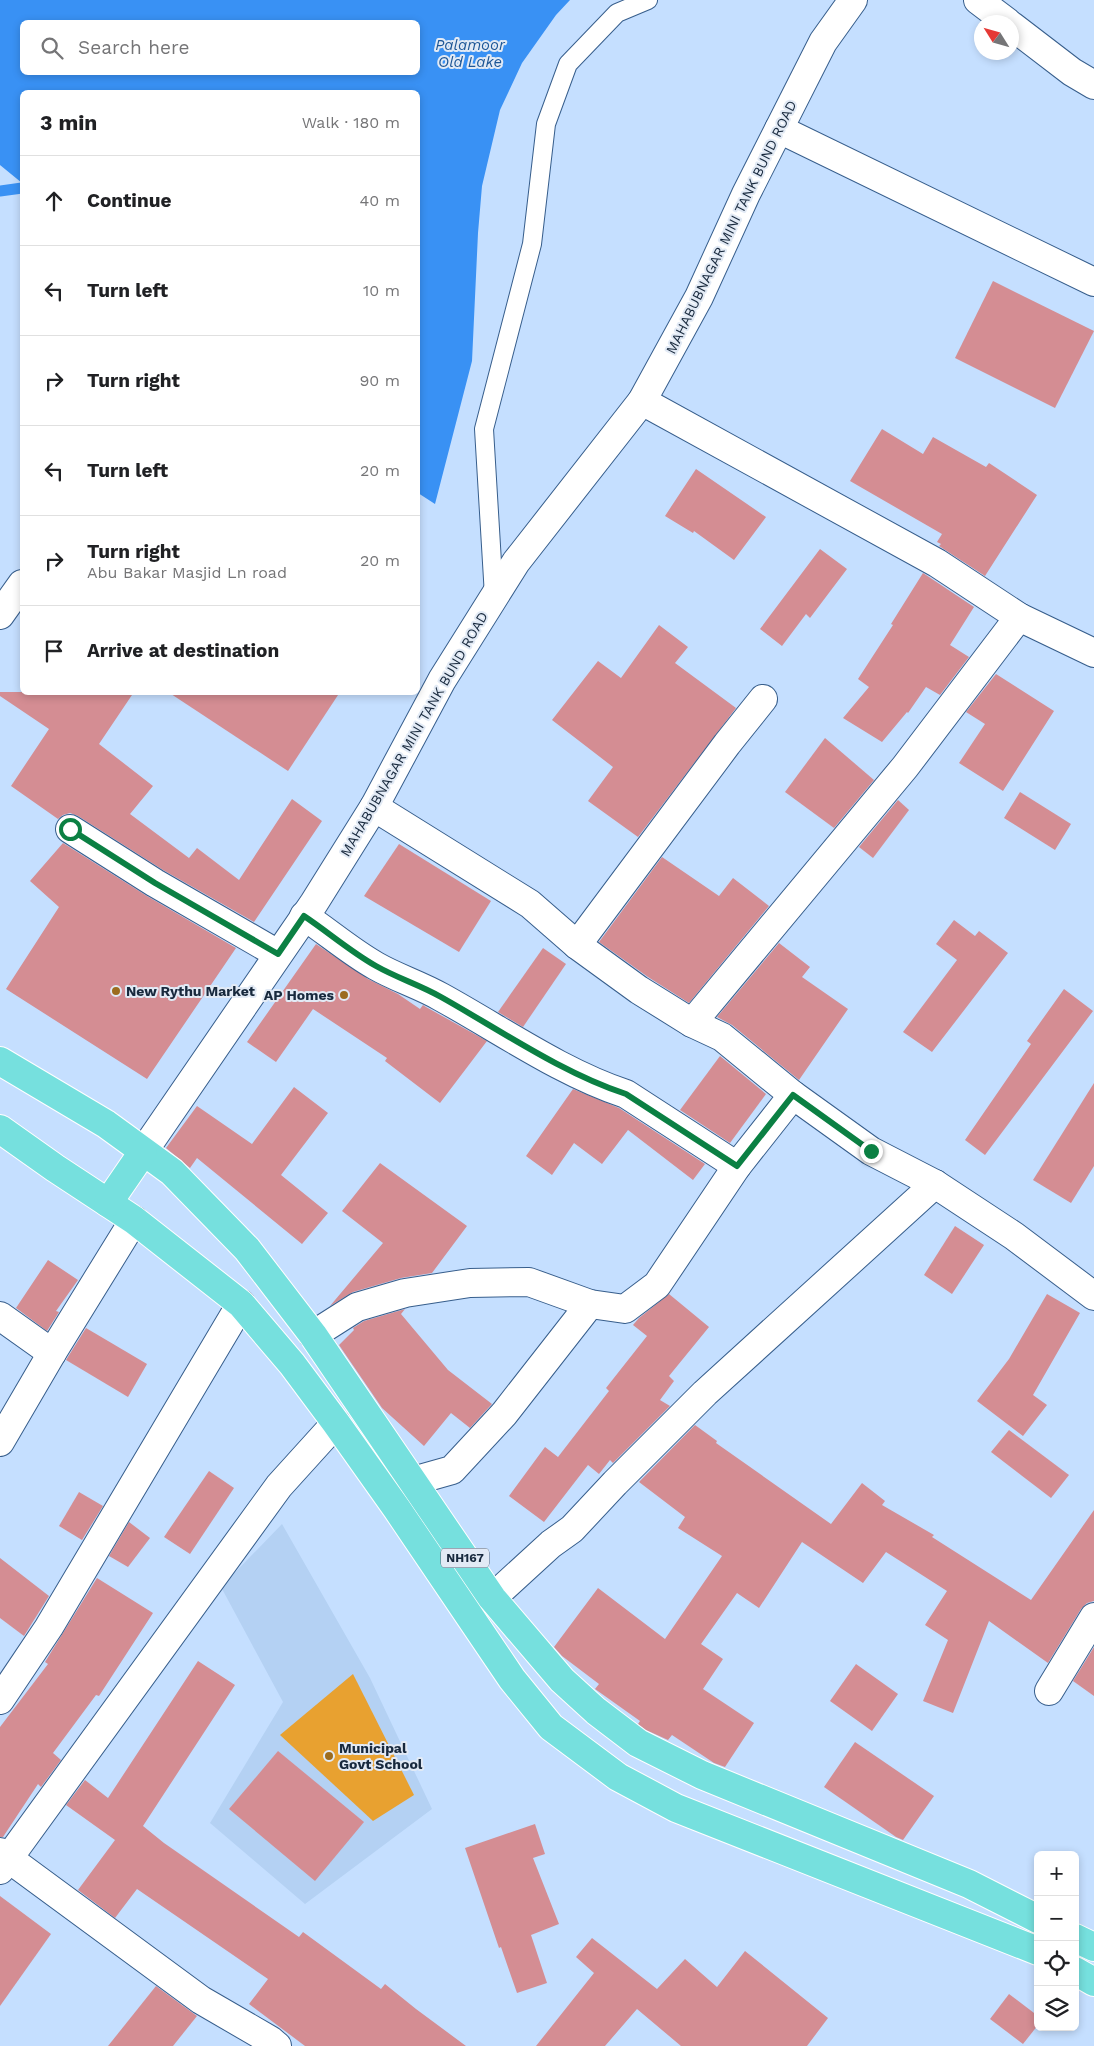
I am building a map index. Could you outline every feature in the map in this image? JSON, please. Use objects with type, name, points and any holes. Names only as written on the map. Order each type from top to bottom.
[{"type":"highway","name":"NH167","points":[[0,1061],[106,1124],[172,1172],[242,1243],[313,1335],[492,1598],[562,1680],[638,1743],[702,1775],[969,1884],[1034,1916]]},
{"type":"highway","name":"NH167","points":[[0,1129],[134,1220],[242,1304],[287,1358],[336,1423],[397,1509],[512,1679],[550,1727],[618,1777],[676,1808],[1034,1948]]},
{"type":"highway","points":[[108,1203],[142,1152]]},
{"type":"highway","points":[[1079,1940],[1094,1947]]},
{"type":"highway","points":[[1079,1973],[1094,1982]]},
{"type":"street","name":"MAHABUBNAGAR MINI TANK BUND ROAD","points":[[142,1152],[304,916],[374,807],[442,680],[516,562],[642,401],[699,297],[779,129],[823,42],[853,0]]},
{"type":"street","points":[[978,0],[998,15]]},
{"type":"street","points":[[1019,31],[1072,72],[1094,84]]},
{"type":"street","points":[[779,129],[1094,282]]},
{"type":"street","points":[[642,401],[936,563],[1019,617],[1094,653]]},
{"type":"street","points":[[0,615],[20,587]]},
{"type":"street","points":[[692,1023],[906,767],[1019,617]]},
{"type":"street","points":[[577,945],[727,744],[763,699]]},
{"type":"street","points":[[374,807],[530,904],[577,945],[639,990],[692,1023],[722,1038],[793,1095],[871,1151],[935,1184],[1014,1236],[1094,1296]]},
{"type":"street","points":[[70,829],[162,888],[278,954]]},
{"type":"street","points":[[304,916],[376,966],[440,996],[492,1028],[571,1070],[606,1087],[626,1094],[737,1166]]},
{"type":"street","points":[[313,1335],[357,1307],[405,1293],[470,1283],[529,1282],[590,1304],[626,1309],[657,1285],[737,1166],[793,1095]]},
{"type":"street","points":[[492,1598],[551,1544],[572,1529],[615,1483],[706,1393],[935,1184]]},
{"type":"street","points":[[0,1442],[52,1352],[134,1220]]},
{"type":"street","points":[[0,1700],[49,1627],[242,1304]]},
{"type":"street","points":[[413,1481],[452,1470],[504,1414],[590,1304]]},
{"type":"street","points":[[0,1316],[52,1352]]},
{"type":"street","points":[[278,2046],[201,2000],[3,1860],[279,1486],[336,1423]]},
{"type":"street","points":[[1049,1691],[1094,1617]]},
{"type":"lane","points":[[494,596],[484,429],[532,244],[546,124],[568,64],[618,13],[648,0]]},
{"type":"shaded area","name":"Municipal Govt School","points":[[282,1524],[370,1678],[432,1809],[305,1904],[210,1823],[283,1702],[221,1587]]},
{"type":"shaded area","points":[[353,1674],[414,1795],[373,1821],[280,1735]]},
{"type":"water","name":"Palamoor Old Lake","points":[[0,0],[570,0],[556,15],[522,63],[500,110],[482,186],[472,361],[435,504],[420,494],[420,90],[20,90],[20,181],[0,165]]},
{"type":"building","points":[[993,281],[1094,331],[1055,408],[955,358]]},
{"type":"building","points":[[882,429],[923,454],[933,437],[986,467],[989,463],[1037,495],[985,576],[939,546],[941,544],[937,542],[942,534],[850,481]]},
{"type":"building","points":[[696,469],[766,517],[734,560],[694,531],[693,533],[665,516]]},
{"type":"building","points":[[820,549],[847,569],[810,618],[806,614],[782,646],[760,629]]},
{"type":"building","points":[[923,573],[974,607],[950,645],[969,657],[940,695],[926,687],[908,713],[882,742],[843,718],[869,687],[858,679],[893,625],[891,624]]},
{"type":"building","points":[[659,625],[688,647],[675,663],[736,708],[638,837],[588,801],[613,767],[552,720],[598,661],[621,678]]},
{"type":"building","points":[[996,674],[1054,711],[1003,791],[959,763],[985,724],[966,712]]},
{"type":"building","points":[[0,692],[20,692],[20,695],[132,695],[99,744],[153,786],[130,814],[189,858],[197,848],[239,880],[292,799],[322,821],[254,922],[163,870],[78,816],[70,813],[58,819],[11,786],[49,729],[0,696]]},
{"type":"building","points":[[173,695],[338,695],[288,771]]},
{"type":"building","points":[[825,738],[874,780],[834,828],[785,792]]},
{"type":"building","points":[[1020,792],[1071,824],[1055,850],[1004,818]]},
{"type":"building","points":[[898,800],[909,810],[873,858],[859,847]]},
{"type":"building","points":[[63,843],[147,896],[236,948],[147,1079],[6,989],[59,907],[30,881]]},
{"type":"building","points":[[399,844],[491,901],[459,952],[364,896]]},
{"type":"building","points":[[662,857],[719,896],[733,878],[769,906],[689,1003],[599,942]]},
{"type":"building","points":[[954,920],[975,936],[979,931],[1008,953],[932,1052],[903,1032],[957,960],[936,944]]},
{"type":"building","points":[[779,943],[810,967],[802,977],[848,1009],[799,1080],[732,1025],[717,1017]]},
{"type":"building","points":[[316,944],[368,979],[398,994],[420,1009],[423,1005],[487,1041],[440,1103],[385,1061],[387,1058],[313,1009],[276,1062],[247,1042]]},
{"type":"building","points":[[543,948],[566,964],[523,1027],[498,1012]]},
{"type":"building","points":[[1064,989],[1093,1011],[985,1155],[965,1140],[1031,1044],[1027,1041]]},
{"type":"building","points":[[720,1056],[766,1094],[730,1143],[680,1110]]},
{"type":"building","points":[[1094,1083],[1094,1166],[1071,1203],[1033,1180]]},
{"type":"building","points":[[294,1087],[328,1113],[281,1175],[328,1213],[302,1244],[197,1158],[190,1168],[166,1148],[197,1106],[252,1144]]},
{"type":"building","points":[[573,1089],[619,1108],[705,1164],[693,1180],[628,1130],[602,1164],[574,1143],[552,1175],[526,1156]]},
{"type":"building","points":[[380,1163],[467,1226],[432,1273],[401,1278],[353,1292],[330,1306],[383,1243],[342,1211]]},
{"type":"building","points":[[955,1226],[984,1245],[952,1294],[924,1275]]},
{"type":"building","points":[[48,1260],[78,1280],[56,1311],[59,1312],[47,1331],[16,1308]]},
{"type":"building","points":[[669,1294],[709,1327],[669,1376],[674,1381],[660,1400],[670,1406],[613,1463],[610,1460],[599,1474],[588,1465],[544,1522],[509,1496],[545,1447],[558,1457],[609,1391],[606,1388],[647,1336],[633,1325]]},
{"type":"building","points":[[1047,1294],[1080,1313],[1033,1395],[1047,1405],[1023,1436],[977,1401],[1009,1359]]},
{"type":"building","points":[[405,1309],[401,1314],[448,1370],[492,1404],[470,1428],[451,1413],[424,1446],[382,1408],[339,1345],[354,1330],[353,1328],[364,1321]]},
{"type":"building","points":[[86,1328],[147,1364],[128,1397],[66,1360]]},
{"type":"building","points":[[695,1425],[717,1441],[716,1443],[831,1524],[862,1483],[885,1501],[882,1505],[934,1535],[932,1537],[1031,1600],[1094,1510],[1094,1601],[1087,1603],[1081,1609],[1048,1663],[989,1621],[953,1713],[923,1701],[948,1640],[925,1625],[947,1591],[886,1552],[863,1583],[802,1542],[759,1608],[737,1593],[701,1644],[723,1659],[703,1689],[754,1723],[725,1767],[714,1763],[672,1735],[668,1740],[646,1730],[638,1724],[640,1721],[595,1689],[599,1684],[562,1656],[554,1647],[598,1588],[665,1639],[722,1556],[678,1528],[685,1517],[639,1482]]},
{"type":"building","points":[[1009,1430],[1069,1475],[1051,1498],[991,1452]]},
{"type":"building","points":[[209,1471],[234,1488],[190,1554],[164,1537]]},
{"type":"building","points":[[79,1492],[103,1506],[82,1540],[59,1526]]},
{"type":"building","points":[[129,1522],[150,1538],[128,1567],[109,1556]]},
{"type":"building","points":[[0,1558],[49,1596],[24,1636],[0,1618]]},
{"type":"building","points":[[97,1578],[153,1613],[99,1696],[96,1695],[53,1753],[61,1760],[41,1787],[38,1784],[3,1837],[0,1837],[0,1727],[48,1664],[45,1662]]},
{"type":"building","points":[[1094,1647],[1094,1696],[1073,1681]]},
{"type":"building","points":[[198,1661],[235,1685],[143,1826],[164,1843],[299,1937],[303,1932],[381,1989],[385,1984],[466,2046],[305,2046],[249,2004],[268,1979],[137,1889],[115,1918],[78,1890],[115,1840],[66,1805],[85,1780],[108,1798]]},
{"type":"building","points":[[856,1664],[898,1694],[872,1731],[830,1701]]},
{"type":"building","points":[[855,1742],[934,1796],[903,1840],[824,1787]]},
{"type":"building","points":[[278,1751],[364,1822],[315,1881],[229,1809]]},
{"type":"building","points":[[535,1824],[545,1854],[533,1858],[559,1924],[531,1935],[547,1983],[517,1993],[501,1947],[499,1948],[465,1848]]},
{"type":"building","points":[[0,1896],[51,1934],[0,2006]]},
{"type":"building","points":[[592,1938],[657,1989],[685,1959],[717,1987],[745,1951],[828,2018],[807,2046],[681,2046],[637,2009],[605,2046],[536,2046],[594,1973],[576,1957]]},
{"type":"building","points":[[156,1986],[197,2016],[173,2046],[108,2046]]},
{"type":"building","points":[[1009,1994],[1034,2013],[1034,2030],[1023,2044],[990,2019]]},
{"type":"waterway","points":[[0,191],[20,188]]},
{"type":"place","name":"New Rythu Market","points":[[116,991]]},
{"type":"place","name":"AP Homes","points":[[344,995]]},
{"type":"place","name":"Municipal Govt School","points":[[329,1756]]},
{"type":"route","points":[[70,829],[193,906],[278,954],[304,916],[376,966],[440,996],[492,1028],[537,1052],[606,1087],[626,1094],[737,1166],[793,1095],[871,1151]]}]
